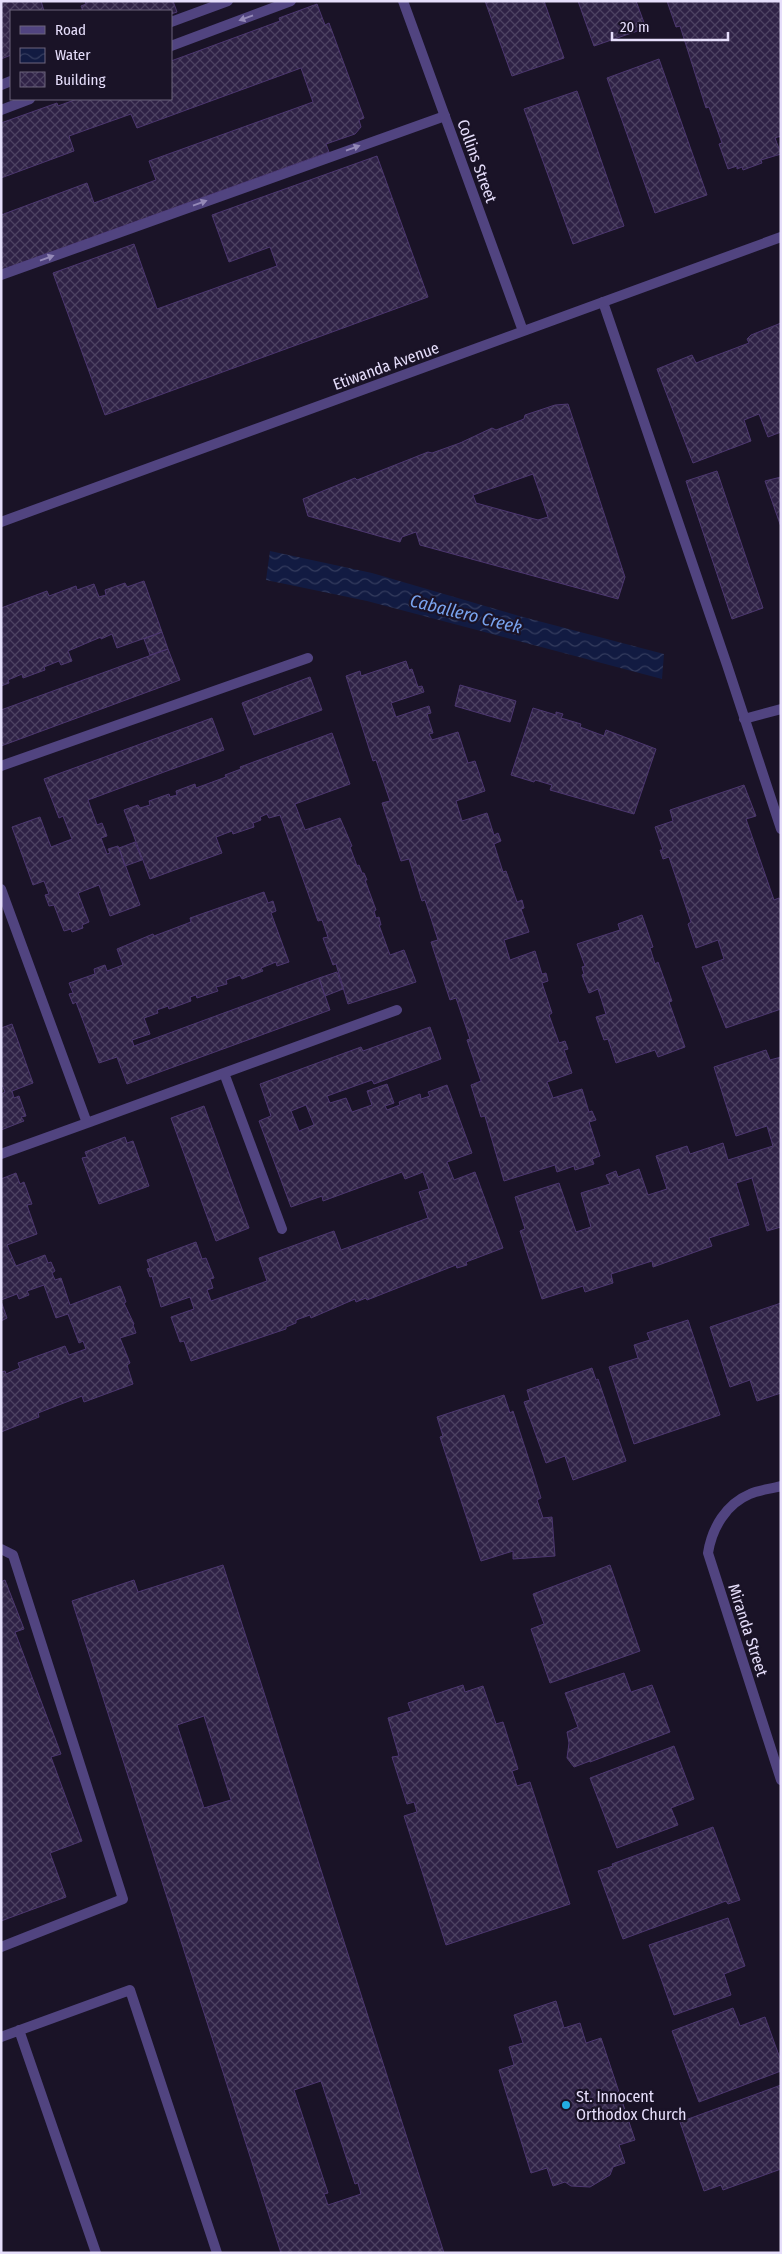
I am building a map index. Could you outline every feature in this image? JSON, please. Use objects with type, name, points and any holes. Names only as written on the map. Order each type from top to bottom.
[{"type":"street","points":[[172,22],[228,1]]},
{"type":"street","points":[[172,46],[291,1]]},
{"type":"street","name":"Collins Street","points":[[403,1],[523,331]]},
{"type":"street","points":[[1,110],[27,100]]},
{"type":"street","points":[[1,275],[445,116]]},
{"type":"street","name":"Etiwanda Avenue","points":[[1,522],[781,237]]},
{"type":"street","points":[[603,302],[781,829]]},
{"type":"street","points":[[1,766],[308,658]]},
{"type":"street","points":[[744,720],[781,709]]},
{"type":"street","points":[[1,889],[87,1123]]},
{"type":"street","points":[[1,1154],[397,1010]]},
{"type":"street","points":[[224,1073],[282,1229]]},
{"type":"street","name":"Miranda Street","points":[[781,1486],[750,1494],[732,1505],[710,1537],[708,1552],[781,1780]]},
{"type":"street","points":[[1,1549],[13,1555],[123,1899],[1,1947]]},
{"type":"street","points":[[1,2037],[130,1990],[217,2253]]},
{"type":"street","points":[[19,2030],[96,2253]]},
{"type":"water","name":"Caballero Creek","points":[[270,551],[372,573],[523,617],[664,654],[662,679],[367,601],[266,580]]},
{"type":"building","points":[[1,1],[41,1],[44,10],[10,10],[10,55],[1,59]]},
{"type":"building","points":[[85,1],[173,1],[177,12],[172,14],[172,10],[83,10],[81,6],[86,4]]},
{"type":"building","points":[[485,1],[544,1],[564,58],[512,76]]},
{"type":"building","points":[[578,1],[636,1],[646,28],[594,46]]},
{"type":"building","points":[[667,1],[781,1],[781,136],[775,138],[781,154],[761,160],[762,163],[743,170],[742,167],[737,169],[737,166],[728,169],[719,144],[722,143],[709,107],[706,108],[680,26],[676,27]]},
{"type":"building","points":[[317,4],[325,25],[329,23],[364,118],[359,120],[361,127],[355,134],[326,144],[329,152],[1,270],[1,215],[87,183],[94,203],[156,180],[149,161],[313,102],[301,68],[137,128],[131,114],[69,136],[74,151],[1,178],[1,123],[57,103],[58,106],[74,100],[172,100],[172,61],[280,21],[279,18]]},
{"type":"building","points":[[659,59],[707,195],[655,213],[607,78]]},
{"type":"building","points":[[577,91],[624,226],[573,244],[524,109]]},
{"type":"building","points":[[377,156],[428,297],[105,415],[53,273],[134,244],[157,309],[277,266],[270,247],[229,262],[212,215]]},
{"type":"building","points":[[781,323],[781,432],[768,437],[759,414],[744,420],[751,441],[693,463],[657,369],[692,355],[696,363],[749,343],[747,339],[751,335]]},
{"type":"building","points":[[568,404],[625,577],[618,599],[420,545],[416,532],[402,537],[400,542],[308,516],[303,499],[355,478],[357,480],[428,452],[432,453],[460,443],[492,428],[496,430],[524,419],[525,415],[555,405]],"holes":[[[533,474],[548,517],[538,520],[476,503],[473,495]]]},
{"type":"building","points":[[717,471],[763,608],[732,619],[686,481]]},
{"type":"building","points":[[781,477],[781,527],[765,481]]},
{"type":"building","points":[[144,581],[162,632],[117,648],[112,634],[101,639],[101,637],[68,651],[72,661],[61,665],[59,661],[44,667],[45,670],[23,678],[22,674],[8,680],[9,683],[1,686],[1,608],[47,591],[49,596],[76,586],[77,590],[94,584],[99,597],[106,595],[105,590],[125,583],[127,587]]},
{"type":"building","points":[[162,632],[168,649],[150,655],[144,639]]},
{"type":"building","points":[[168,649],[180,680],[1,746],[1,710]]},
{"type":"building","points":[[406,661],[409,670],[412,669],[418,687],[422,686],[424,692],[391,703],[396,717],[429,706],[431,713],[427,714],[433,733],[429,734],[432,740],[458,732],[468,763],[475,761],[485,791],[456,801],[462,821],[487,813],[494,835],[498,833],[501,841],[494,844],[503,872],[506,871],[517,902],[522,900],[524,908],[521,909],[529,932],[504,940],[510,960],[535,951],[542,974],[546,973],[548,981],[542,983],[552,1013],[549,1015],[559,1043],[565,1041],[568,1049],[564,1050],[572,1073],[547,1082],[553,1098],[582,1089],[589,1112],[592,1111],[596,1120],[589,1122],[600,1156],[592,1159],[594,1164],[575,1170],[574,1166],[557,1172],[555,1165],[504,1181],[485,1116],[481,1117],[471,1085],[481,1081],[467,1040],[470,1039],[456,998],[450,1000],[431,942],[438,940],[425,900],[422,901],[409,859],[401,861],[382,803],[390,801],[376,760],[373,761],[346,676],[360,671],[361,676]]},
{"type":"building","points":[[310,677],[322,710],[254,735],[242,703]]},
{"type":"building","points":[[460,685],[516,701],[510,722],[455,706]]},
{"type":"building","points":[[533,708],[556,715],[556,712],[563,714],[561,718],[581,724],[580,727],[604,736],[606,730],[656,749],[634,814],[550,790],[552,785],[511,775]]},
{"type":"building","points":[[212,718],[224,750],[88,800],[97,825],[102,823],[107,836],[101,838],[107,854],[110,853],[108,849],[118,846],[140,905],[110,916],[99,885],[78,893],[89,922],[82,925],[83,928],[72,932],[71,929],[64,931],[54,905],[49,906],[45,895],[49,894],[44,881],[33,885],[12,827],[40,817],[51,847],[72,839],[63,816],[59,818],[44,779]]},
{"type":"building","points":[[332,733],[350,784],[295,804],[305,830],[340,818],[352,846],[350,847],[357,866],[359,865],[367,880],[365,880],[376,910],[374,911],[376,918],[379,917],[381,925],[379,925],[390,955],[404,950],[416,982],[348,1004],[336,964],[333,965],[323,938],[328,937],[322,920],[318,921],[280,815],[269,818],[267,814],[260,817],[261,820],[253,823],[254,827],[233,834],[232,831],[216,837],[222,853],[150,879],[124,810],[138,805],[140,808],[150,805],[149,801],[169,794],[170,797],[177,795],[176,791],[195,784],[196,788],[226,777],[225,775],[241,769],[240,767]]},
{"type":"building","points":[[744,785],[756,816],[746,819],[774,900],[779,898],[781,903],[781,1009],[726,1028],[702,967],[724,959],[718,940],[696,948],[688,924],[691,922],[669,857],[663,859],[660,850],[663,850],[655,827],[673,821],[670,810]]},
{"type":"building","points":[[135,842],[142,860],[125,866],[119,848]]},
{"type":"building","points":[[264,892],[268,903],[273,901],[276,911],[271,913],[289,962],[277,966],[276,962],[261,968],[263,971],[242,979],[240,975],[226,980],[227,984],[216,987],[218,991],[197,998],[196,995],[190,997],[191,1001],[169,1009],[168,1006],[157,1010],[158,1013],[144,1018],[150,1034],[132,1040],[134,1046],[319,978],[330,1010],[127,1084],[117,1057],[99,1063],[76,1002],[73,1004],[69,994],[73,993],[69,983],[95,974],[94,969],[105,965],[107,971],[123,965],[117,949],[153,934],[154,936],[191,922],[190,918]]},
{"type":"building","points":[[642,915],[653,947],[650,948],[655,964],[658,962],[672,1001],[669,1002],[685,1047],[658,1057],[655,1050],[616,1063],[608,1039],[604,1040],[596,1017],[606,1014],[598,989],[589,993],[582,975],[584,974],[582,967],[585,966],[577,944],[620,930],[618,924]]},
{"type":"building","points":[[337,972],[343,989],[325,996],[319,978]]},
{"type":"building","points":[[12,1024],[33,1083],[12,1091],[14,1098],[19,1096],[26,1116],[21,1117],[24,1121],[1,1130],[1,1094],[5,1092],[1,1083],[1,1028]]},
{"type":"building","points":[[430,1027],[441,1059],[374,1084],[372,1080],[327,1096],[330,1103],[346,1098],[352,1112],[372,1105],[367,1091],[387,1084],[394,1103],[385,1106],[387,1110],[400,1105],[399,1102],[420,1094],[421,1099],[430,1096],[428,1092],[447,1085],[472,1153],[447,1162],[454,1180],[475,1172],[503,1248],[466,1262],[467,1265],[457,1268],[456,1265],[367,1300],[366,1298],[356,1302],[355,1299],[311,1318],[310,1315],[296,1320],[296,1323],[286,1327],[286,1329],[191,1361],[184,1341],[180,1342],[171,1317],[194,1309],[190,1297],[161,1307],[152,1276],[150,1277],[147,1269],[150,1268],[147,1260],[196,1242],[202,1259],[206,1258],[214,1278],[210,1279],[213,1288],[207,1290],[211,1301],[267,1281],[259,1258],[334,1231],[341,1250],[428,1218],[419,1192],[429,1189],[423,1172],[405,1179],[402,1172],[323,1201],[322,1196],[291,1207],[259,1121],[271,1116],[260,1084],[361,1047],[363,1051]],"holes":[[[306,1105],[314,1125],[299,1131],[291,1111]]]},
{"type":"building","points":[[766,1050],[770,1060],[781,1057],[781,1227],[767,1231],[752,1178],[736,1183],[749,1225],[709,1238],[712,1246],[653,1267],[652,1261],[611,1274],[613,1283],[585,1292],[583,1286],[542,1299],[520,1231],[525,1229],[515,1197],[559,1183],[576,1232],[591,1227],[581,1193],[610,1184],[606,1175],[616,1171],[618,1177],[639,1169],[648,1195],[667,1189],[656,1156],[687,1146],[690,1154],[723,1143],[728,1160],[773,1146],[767,1126],[736,1136],[714,1067]]},
{"type":"building","points":[[204,1106],[249,1228],[216,1241],[171,1118]]},
{"type":"building","points":[[125,1137],[127,1143],[133,1141],[149,1186],[99,1204],[82,1158],[87,1157],[85,1152]]},
{"type":"building","points":[[16,1173],[20,1184],[24,1182],[32,1204],[27,1205],[37,1234],[7,1245],[16,1266],[45,1255],[48,1263],[51,1262],[55,1271],[52,1273],[55,1280],[61,1278],[70,1305],[120,1286],[126,1302],[124,1303],[136,1333],[120,1338],[130,1363],[127,1365],[133,1384],[84,1402],[82,1396],[38,1413],[39,1417],[1,1432],[1,1372],[5,1371],[6,1374],[20,1368],[18,1363],[65,1346],[69,1355],[86,1349],[83,1341],[79,1343],[68,1314],[56,1318],[44,1285],[27,1291],[29,1295],[19,1299],[17,1294],[1,1300],[1,1179]]},
{"type":"building","points":[[1,1301],[7,1318],[1,1321]]},
{"type":"building","points":[[781,1303],[781,1393],[757,1401],[750,1380],[730,1387],[710,1327]]},
{"type":"building","points":[[688,1320],[720,1415],[634,1444],[609,1367],[638,1358],[634,1345],[650,1340],[647,1333]]},
{"type":"building","points":[[592,1368],[596,1380],[598,1379],[626,1461],[573,1480],[565,1456],[546,1463],[524,1402],[530,1400],[527,1390]]},
{"type":"building","points":[[504,1395],[510,1413],[513,1411],[533,1472],[541,1498],[537,1500],[543,1518],[552,1517],[555,1556],[513,1559],[513,1551],[481,1561],[440,1437],[443,1436],[437,1417]]},
{"type":"building","points":[[223,1565],[444,2253],[281,2253],[72,1601],[134,1580],[138,1592]],"holes":[[[204,1716],[231,1800],[204,1808],[177,1725]],[[321,2081],[355,2184],[358,2183],[361,2194],[328,2205],[324,2194],[328,2193],[294,2090]]]},
{"type":"building","points":[[610,1565],[640,1651],[550,1683],[531,1629],[544,1624],[533,1594]]},
{"type":"building","points":[[5,1580],[24,1629],[15,1632],[61,1754],[51,1757],[82,1841],[50,1853],[66,1897],[1,1921],[1,1582]]},
{"type":"building","points":[[624,1673],[631,1692],[652,1685],[670,1732],[574,1767],[567,1758],[569,1743],[567,1732],[578,1727],[565,1693]]},
{"type":"building","points":[[463,1685],[465,1692],[483,1686],[496,1724],[503,1722],[518,1769],[512,1771],[517,1786],[530,1782],[570,1904],[446,1945],[404,1816],[417,1812],[414,1802],[407,1804],[392,1757],[399,1756],[388,1718],[411,1711],[408,1703]]},
{"type":"building","points":[[674,1746],[694,1799],[671,1808],[678,1825],[617,1848],[590,1778]]},
{"type":"building","points":[[713,1827],[740,1900],[728,1904],[726,1901],[623,1939],[598,1871],[613,1866],[612,1864]]},
{"type":"building","points":[[728,1918],[745,1966],[724,1974],[731,1995],[674,2015],[649,1945]]},
{"type":"building","name":"St. Innocent Orthodox Church","points":[[556,2001],[564,2028],[580,2023],[586,2043],[601,2038],[635,2140],[619,2145],[625,2163],[613,2167],[610,2175],[590,2187],[571,2186],[565,2182],[553,2186],[547,2168],[531,2173],[499,2070],[514,2065],[509,2047],[523,2043],[514,2015]]},
{"type":"building","points":[[733,2008],[740,2026],[765,2017],[781,2061],[781,2071],[699,2102],[672,2031]]},
{"type":"building","points":[[781,2085],[781,2169],[723,2190],[721,2185],[704,2191],[680,2122]]},
{"type":"place","name":"St. Innocent Orthodox Church","points":[[566,2105]]}]
